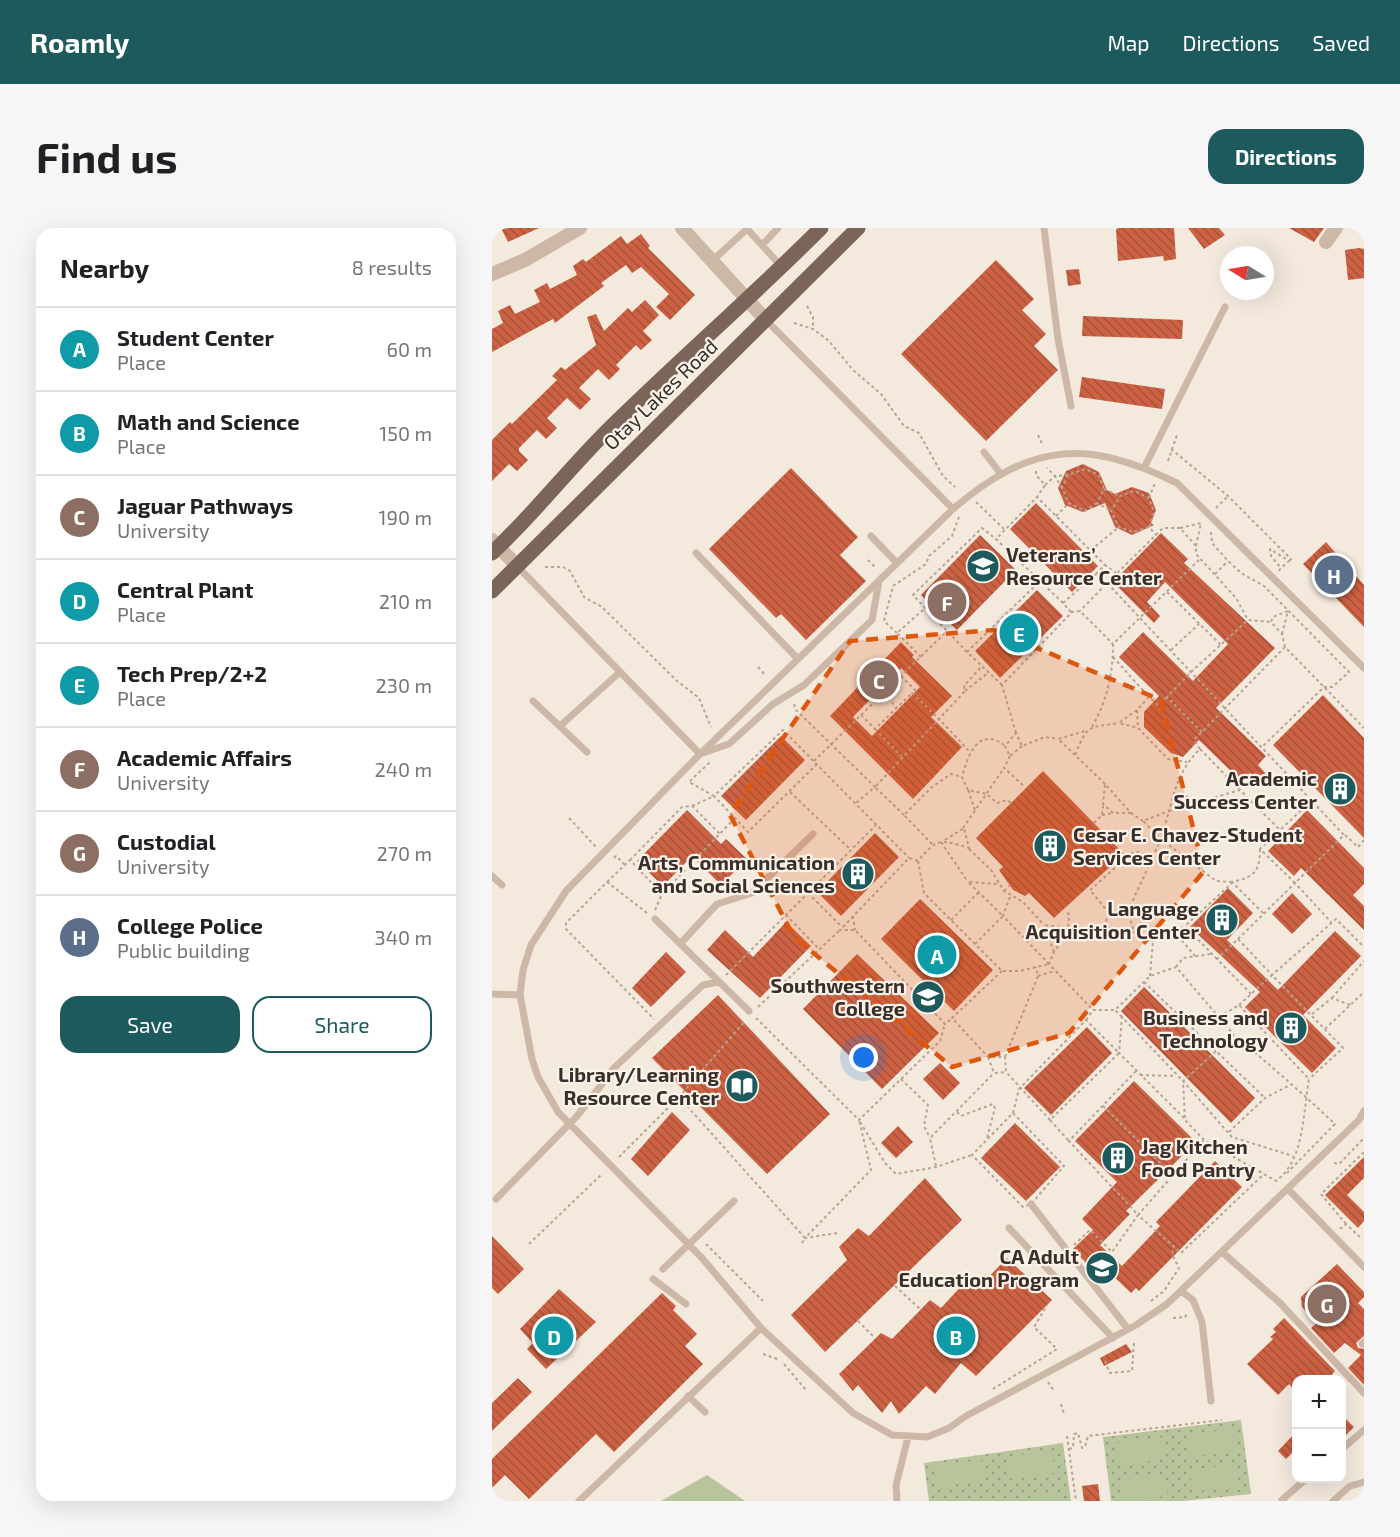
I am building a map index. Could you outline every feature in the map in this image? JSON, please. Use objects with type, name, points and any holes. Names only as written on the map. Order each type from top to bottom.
[{"type":"main road","name":"Otay Lakes Road","points":[[494,547],[644,395],[748,301],[821,228]]},
{"type":"main road","name":"Otay Lakes Road","points":[[492,591],[858,228]]},
{"type":"street","points":[[492,274],[525,260],[580,228]]},
{"type":"street","points":[[682,228],[766,320]]},
{"type":"street","points":[[1326,242],[1336,228]]},
{"type":"street","points":[[494,547],[517,566]]},
{"type":"lane","points":[[712,262],[747,228],[782,267]]},
{"type":"lane","points":[[762,245],[778,228]]},
{"type":"lane","points":[[1044,228],[1058,339],[1071,406]]},
{"type":"lane","points":[[1144,468],[1225,307]]},
{"type":"lane","points":[[766,320],[953,509]]},
{"type":"lane","points":[[984,452],[1000,473]]},
{"type":"lane","points":[[1364,668],[1177,483],[1113,457],[1080,453],[1039,458],[1000,473],[953,509],[700,754],[566,891],[531,945],[523,970],[520,995],[528,1040],[538,1077],[558,1112],[688,1244],[762,1328],[853,1413],[883,1431],[908,1437],[927,1437],[949,1428],[966,1416],[1113,1338],[1167,1304],[1359,1120],[1364,1111]]},
{"type":"lane","points":[[871,536],[897,563]]},
{"type":"lane","points":[[696,553],[798,659]]},
{"type":"lane","points":[[517,566],[700,754]]},
{"type":"lane","points":[[700,754],[729,744],[773,704],[804,685],[865,627],[872,620],[879,581]]},
{"type":"lane","points":[[560,726],[620,672]]},
{"type":"lane","points":[[533,700],[587,752]]},
{"type":"lane","points":[[680,944],[717,904],[752,893],[813,834]]},
{"type":"lane","points":[[492,876],[502,885]]},
{"type":"lane","points":[[654,919],[750,1012]]},
{"type":"lane","points":[[496,1199],[569,1123],[615,1067],[703,985],[719,982]]},
{"type":"lane","points":[[492,994],[520,995]]},
{"type":"lane","points":[[1288,1189],[1364,1266]]},
{"type":"lane","points":[[663,1269],[734,1201]]},
{"type":"lane","points":[[1031,1204],[1128,1329]]},
{"type":"lane","points":[[1010,1228],[1113,1338]]},
{"type":"lane","points":[[1222,1252],[1280,1303],[1364,1393]]},
{"type":"lane","points":[[654,1279],[686,1304]]},
{"type":"lane","points":[[1181,1291],[1193,1300],[1202,1322],[1211,1401]]},
{"type":"lane","points":[[579,1501],[762,1328]]},
{"type":"lane","points":[[688,1396],[705,1412]]},
{"type":"lane","points":[[1346,1445],[1364,1430]]},
{"type":"lane","points":[[897,1501],[896,1485],[908,1437]]},
{"type":"lane","points":[[1333,1501],[1350,1486],[1364,1482]]},
{"type":"lane","points":[[1282,1500],[1302,1483]]},
{"type":"path","points":[[807,306],[813,317],[813,328]]},
{"type":"path","points":[[794,323],[813,328],[829,341],[853,370],[881,394],[904,426],[919,433],[944,476],[955,487]]},
{"type":"path","points":[[1038,435],[1043,446]]},
{"type":"path","points":[[1168,461],[1177,435]]},
{"type":"path","points":[[1171,449],[1228,496],[1291,559],[1289,561]]},
{"type":"path","points":[[996,539],[1038,497],[1055,476],[1068,475],[1084,469],[1099,475],[1104,489],[1097,503],[1085,511],[1069,503],[1055,476],[1046,467],[1035,472],[1046,485]]},
{"type":"path","points":[[1062,488],[1068,475]]},
{"type":"path","points":[[1149,527],[1154,513],[1149,498],[1154,483],[1163,488]]},
{"type":"path","points":[[1104,489],[1120,495],[1134,491],[1149,498]]},
{"type":"path","points":[[1111,511],[1120,495]]},
{"type":"path","points":[[1216,508],[1228,496]]},
{"type":"path","points":[[1038,497],[1116,574]]},
{"type":"path","points":[[972,503],[976,502],[1005,530]]},
{"type":"path","points":[[1056,516],[1069,503]]},
{"type":"path","points":[[1097,503],[1111,511],[1119,527],[1133,532],[1149,527]]},
{"type":"path","points":[[876,627],[884,621],[893,586],[926,564],[929,556],[952,536],[960,517],[966,510]]},
{"type":"path","points":[[1194,514],[1212,533],[1212,543],[1228,561],[1241,573],[1264,586],[1349,672],[1332,687],[1324,687],[1262,747]]},
{"type":"path","points":[[1002,686],[1072,612],[1080,611],[1163,528],[1180,528],[1202,523]]},
{"type":"path","points":[[1202,523],[1196,554],[1236,598],[1248,620]]},
{"type":"path","points":[[1091,550],[1119,527]]},
{"type":"path","points":[[1149,527],[1156,535]]},
{"type":"path","points":[[1022,746],[1002,686],[913,595],[982,528],[1072,612]]},
{"type":"path","points":[[1180,528],[1196,546]]},
{"type":"path","points":[[1281,568],[1270,556],[1270,549],[1289,561]]},
{"type":"path","points":[[1092,727],[1108,691],[1113,644],[1201,558]]},
{"type":"path","points":[[868,560],[877,569]]},
{"type":"path","points":[[1215,574],[1228,561]]},
{"type":"path","points":[[1277,573],[1289,561]]},
{"type":"path","points":[[1063,603],[1105,565]]},
{"type":"path","points":[[545,567],[563,567],[570,571],[584,597],[602,607],[676,680],[699,698],[711,727]]},
{"type":"path","points":[[1096,574],[1171,650],[1344,834],[1358,847],[1364,840]]},
{"type":"path","points":[[967,652],[1040,581]]},
{"type":"path","points":[[1167,591],[1221,645]]},
{"type":"path","points":[[897,633],[925,608]]},
{"type":"path","points":[[1080,611],[1113,644]]},
{"type":"path","points":[[1271,622],[1273,617],[1288,611]]},
{"type":"path","points":[[1282,634],[1288,611]]},
{"type":"path","points":[[1113,657],[1158,705],[1248,620],[1271,622],[1282,634],[1285,646],[1364,728]]},
{"type":"path","points":[[884,621],[921,657]]},
{"type":"path","points":[[1171,650],[1199,623]]},
{"type":"path","points":[[717,758],[709,762],[688,782],[714,796],[748,832],[831,744],[948,631]]},
{"type":"path","points":[[1280,830],[1200,749],[1194,740],[1285,646]]},
{"type":"path","points":[[965,692],[964,686],[982,666]]},
{"type":"path","points":[[758,667],[765,675]]},
{"type":"path","points":[[855,803],[875,787],[965,692],[988,672]]},
{"type":"path","points":[[875,729],[915,690],[901,676]]},
{"type":"path","points":[[884,693],[897,708]]},
{"type":"path","points":[[912,693],[969,751]]},
{"type":"path","points":[[1119,723],[1137,710],[1149,697]]},
{"type":"path","points":[[1167,697],[1202,732]]},
{"type":"path","points":[[786,707],[794,703],[796,710],[933,844]]},
{"type":"path","points":[[1137,710],[1138,728]]},
{"type":"path","points":[[861,715],[903,757]]},
{"type":"path","points":[[918,861],[933,844],[963,829],[1010,756],[1022,746],[1046,737],[1058,739],[1092,727],[1119,723],[1138,728],[1168,759],[1187,762]]},
{"type":"path","points":[[660,1025],[566,928],[566,923],[682,807],[692,806],[714,796],[783,730],[909,858],[918,861]]},
{"type":"path","points":[[1075,755],[1085,731]]},
{"type":"path","points":[[1005,746],[1016,733]]},
{"type":"path","points":[[1058,739],[1105,784],[1131,813],[1216,881],[1232,882],[1251,878],[1260,867],[1260,849],[1312,800]]},
{"type":"path","points":[[975,810],[962,777],[969,751],[979,742],[999,742],[1005,746],[1010,756]]},
{"type":"path","points":[[1134,932],[1128,910],[1161,839],[1173,793],[1187,762],[1200,749]]},
{"type":"path","points":[[1004,768],[1025,787]]},
{"type":"path","points":[[904,815],[932,788],[951,774],[962,777]]},
{"type":"path","points":[[1102,815],[1105,784]]},
{"type":"path","points":[[968,790],[987,794],[997,803],[1006,800],[1011,803]]},
{"type":"path","points":[[1143,821],[1168,811],[1240,790]]},
{"type":"path","points":[[789,791],[851,850]]},
{"type":"path","points":[[1103,804],[1113,813]]},
{"type":"path","points":[[692,806],[720,834]]},
{"type":"path","points":[[1094,823],[1102,815],[1131,813]]},
{"type":"path","points":[[569,818],[596,847]]},
{"type":"path","points":[[607,882],[652,916],[662,894],[735,818]]},
{"type":"path","points":[[719,982],[876,825]]},
{"type":"path","points":[[963,829],[969,848],[991,870],[998,884],[1010,896],[1023,902],[1044,925],[1054,952]]},
{"type":"path","points":[[1217,959],[1344,834]]},
{"type":"path","points":[[943,841],[969,848]]},
{"type":"path","points":[[943,841],[968,882],[1004,916],[1093,1010],[1115,1010],[1150,976],[1176,967],[1183,958],[1212,954]]},
{"type":"path","points":[[1260,849],[1331,923]]},
{"type":"path","points":[[1109,913],[1088,889],[1132,854],[1139,852],[1150,862]]},
{"type":"path","points":[[609,862],[616,856],[625,865]]},
{"type":"path","points":[[619,1157],[679,1097],[750,1012],[841,928],[909,858]]},
{"type":"path","points":[[630,860],[662,894]]},
{"type":"path","points":[[918,861],[924,893],[1002,971],[1020,972],[1049,964]]},
{"type":"path","points":[[968,882],[998,884]]},
{"type":"path","points":[[1232,882],[1264,914]]},
{"type":"path","points":[[1153,941],[1185,926],[1232,882]]},
{"type":"path","points":[[1004,891],[1009,886]]},
{"type":"path","points":[[951,920],[979,892]]},
{"type":"path","points":[[808,893],[841,928],[855,930]]},
{"type":"path","points":[[975,944],[1004,916],[1010,896]]},
{"type":"path","points":[[1109,913],[1128,910]]},
{"type":"path","points":[[1049,964],[1067,929],[1069,914],[1067,913]]},
{"type":"path","points":[[1104,927],[1109,913]]},
{"type":"path","points":[[786,915],[819,949]]},
{"type":"path","points":[[853,916],[855,930],[945,1024]]},
{"type":"path","points":[[1219,1017],[1239,1005],[1336,919],[1364,947]]},
{"type":"path","points":[[1044,925],[1067,929],[1104,927],[1134,932],[1153,941]]},
{"type":"path","points":[[1185,926],[1251,994]]},
{"type":"path","points":[[1174,931],[1195,956]]},
{"type":"path","points":[[1238,939],[1343,1048],[1309,1079],[1304,1128],[1287,1173]]},
{"type":"path","points":[[1150,976],[1153,941]]},
{"type":"path","points":[[1311,1014],[1332,998],[1364,961]]},
{"type":"path","points":[[1086,1020],[1204,1140],[1276,1180],[1287,1173],[1335,1124],[1306,1096],[1234,1035],[1176,967]]},
{"type":"path","points":[[1036,968],[1038,976],[1005,1057],[1006,1072],[1019,1089],[1138,1215],[1181,1253],[1264,1174]]},
{"type":"path","points":[[859,1120],[940,1041],[945,1024],[1002,971]]},
{"type":"path","points":[[1038,976],[1055,971]]},
{"type":"path","points":[[1144,982],[1265,1098]]},
{"type":"path","points":[[1325,1029],[1364,992]]},
{"type":"path","points":[[1332,998],[1350,1005]]},
{"type":"path","points":[[1239,1005],[1309,1079]]},
{"type":"path","points":[[750,1012],[859,1120],[885,1163],[896,1173],[936,1167],[972,1155],[1013,1113],[1019,1089],[1093,1010]]},
{"type":"path","points":[[1115,1010],[1179,1076],[1232,1137],[1293,1155]]},
{"type":"path","points":[[1050,1120],[1119,1053],[1122,1017]]},
{"type":"path","points":[[952,1018],[988,1057],[994,1073]]},
{"type":"path","points":[[1183,1081],[1234,1035]]},
{"type":"path","points":[[988,1057],[1005,1057]]},
{"type":"path","points":[[912,1059],[916,1064]]},
{"type":"path","points":[[1070,1141],[1136,1071]]},
{"type":"path","points":[[930,1138],[994,1073],[1006,1072]]},
{"type":"path","points":[[1140,1075],[1179,1076]]},
{"type":"path","points":[[900,1079],[928,1105],[924,1126],[930,1138],[936,1167]]},
{"type":"path","points":[[1183,1081],[1185,1120]]},
{"type":"path","points":[[1229,1132],[1265,1098],[1292,1084]]},
{"type":"path","points":[[679,1097],[805,1238]]},
{"type":"path","points":[[957,1112],[961,1116],[993,1104],[995,1108],[987,1140]]},
{"type":"path","points":[[1103,1106],[1173,1176]]},
{"type":"path","points":[[972,1155],[1023,1207],[1031,1204],[1064,1166],[1013,1113]]},
{"type":"path","points":[[801,1245],[805,1238],[871,1170],[859,1120]]},
{"type":"path","points":[[1334,1163],[1339,1164],[1364,1138]]},
{"type":"path","points":[[1067,1251],[1090,1230],[1112,1252],[1138,1215],[1204,1140]]},
{"type":"path","points":[[1362,1239],[1321,1194],[1364,1152]]},
{"type":"path","points":[[529,1244],[601,1175]]},
{"type":"path","points":[[1338,1231],[1346,1224]]},
{"type":"path","points":[[805,1238],[837,1233]]},
{"type":"path","points":[[706,1244],[764,1301]]},
{"type":"path","points":[[1147,1305],[1164,1291],[1179,1268],[1172,1254],[1174,1247]]},
{"type":"path","points":[[895,1286],[920,1309]]},
{"type":"path","points":[[1037,1363],[1057,1349],[1034,1327],[1047,1305]]},
{"type":"path","points":[[1173,1318],[1185,1317],[1189,1310]]},
{"type":"path","points":[[858,1321],[875,1338]]},
{"type":"path","points":[[1105,1361],[1110,1373],[1132,1371],[1134,1343]]},
{"type":"path","points":[[763,1354],[780,1359],[806,1390]]},
{"type":"path","points":[[1048,1382],[1054,1391]]},
{"type":"path","points":[[1061,1404],[1064,1414]]},
{"type":"path","points":[[1069,1449],[1073,1448],[1074,1434],[1078,1433],[1082,1448],[1085,1448],[1088,1436],[1222,1420]]},
{"type":"path","points":[[1067,1436],[1076,1501]]},
{"type":"highlighted area","points":[[994,630],[1161,700],[1204,871],[1069,1033],[952,1067],[794,937],[730,815],[850,641]]},
{"type":"green space","points":[[1241,1420],[1251,1494],[1183,1501],[1111,1501],[1103,1437]]},
{"type":"green space","points":[[1233,1429],[1235,1451],[1189,1457],[1186,1435]]},
{"type":"green space","points":[[1162,1437],[1164,1459],[1118,1465],[1115,1443]]},
{"type":"green space","points":[[1063,1443],[1071,1501],[929,1501],[924,1463]]},
{"type":"green space","points":[[1052,1451],[1055,1473],[1008,1479],[1006,1457]]},
{"type":"green space","points":[[981,1460],[984,1481],[937,1487],[934,1466]]},
{"type":"green space","points":[[1236,1464],[1239,1486],[1192,1492],[1190,1470]]},
{"type":"green space","points":[[1165,1474],[1168,1496],[1121,1501],[1119,1480]]},
{"type":"green space","points":[[707,1475],[745,1501],[661,1501]]},
{"type":"green space","points":[[1058,1494],[1059,1501],[1011,1501],[1011,1500]]},
{"type":"building","points":[[501,228],[539,228],[508,242]]},
{"type":"building","points":[[1118,228],[1174,228],[1176,259],[1164,261],[1163,256],[1118,261],[1116,230]]},
{"type":"building","points":[[1188,228],[1219,228],[1225,235],[1204,249]]},
{"type":"building","points":[[1289,228],[1324,228],[1314,242]]},
{"type":"building","points":[[641,234],[650,246],[648,248],[695,295],[670,320],[656,307],[669,294],[641,267],[632,273],[626,265],[601,283],[604,286],[555,323],[553,319],[492,352],[492,329],[503,323],[498,311],[510,305],[515,314],[540,302],[534,290],[547,283],[550,289],[577,275],[573,266],[583,259],[586,262],[621,236],[627,244]]},
{"type":"building","points":[[1364,249],[1364,278],[1348,280],[1345,250]]},
{"type":"building","points":[[996,260],[1034,299],[1022,310],[1046,334],[1034,346],[1058,370],[986,441],[901,354]]},
{"type":"building","points":[[1079,269],[1081,284],[1068,286],[1066,270]]},
{"type":"building","points":[[645,300],[659,315],[643,331],[652,340],[641,350],[636,345],[616,365],[620,369],[609,380],[598,369],[579,388],[591,399],[580,410],[567,398],[547,418],[557,428],[546,439],[537,430],[519,448],[528,460],[517,471],[509,464],[492,481],[492,440],[510,422],[512,424],[557,380],[552,376],[561,367],[565,370],[596,345],[587,317],[596,314],[604,331],[628,308],[632,312]]},
{"type":"building","points":[[1083,316],[1183,320],[1182,339],[1082,336]]},
{"type":"building","points":[[1082,377],[1165,389],[1162,409],[1079,397]]},
{"type":"building","points":[[1083,464],[1099,472],[1107,490],[1115,494],[1132,487],[1149,493],[1156,510],[1151,523],[1154,525],[1132,535],[1115,527],[1105,503],[1083,512],[1065,505],[1058,488],[1066,471]]},
{"type":"building","points":[[791,468],[858,537],[840,555],[866,581],[806,640],[781,614],[776,618],[709,549]]},
{"type":"building","points":[[1036,503],[1098,566],[1072,592],[1010,529]]},
{"type":"building","points":[[1161,533],[1188,559],[1184,563],[1275,648],[1216,708],[1266,756],[1258,765],[1269,777],[1262,784],[1250,773],[1241,781],[1199,740],[1183,757],[1171,753],[1144,727],[1144,712],[1159,696],[1119,657],[1143,632],[1193,681],[1228,644],[1165,582],[1147,602],[1160,616],[1154,623],[1113,582]]},
{"type":"building","points":[[980,535],[1016,570],[957,630],[921,595]]},
{"type":"building","points":[[1326,542],[1364,585],[1364,627],[1303,564]]},
{"type":"building","points":[[1037,590],[1063,616],[1000,678],[975,651]]},
{"type":"building","points":[[901,642],[914,655],[912,657],[952,696],[931,717],[962,747],[913,799],[830,716]],"holes":[[[901,668],[920,687],[872,736],[853,717]]]},
{"type":"building","name":"Academic Success Center","points":[[1323,695],[1364,738],[1364,838],[1273,745]]},
{"type":"building","points":[[781,736],[805,760],[746,820],[721,796]]},
{"type":"building","name":"Cesar E. Chavez-Student Services Center","points":[[1043,771],[1124,854],[1054,918],[1029,893],[1025,896],[1013,890],[999,870],[1003,867],[976,838]]},
{"type":"building","points":[[687,810],[721,844],[726,839],[747,859],[721,885],[692,856],[663,886],[637,861]]},
{"type":"building","points":[[1307,810],[1364,868],[1364,884],[1353,895],[1364,906],[1364,930],[1301,868],[1294,876],[1268,851]]},
{"type":"building","name":"Arts, Communication and Social Sciences","points":[[875,833],[899,857],[841,916],[817,892]]},
{"type":"building","points":[[1228,888],[1253,913],[1227,940],[1278,990],[1335,931],[1361,956],[1303,1015],[1336,1048],[1312,1073],[1245,1007],[1260,992],[1190,927]]},
{"type":"building","points":[[1292,893],[1312,914],[1292,934],[1272,914]]},
{"type":"building","points":[[920,899],[993,970],[954,1011],[881,939]]},
{"type":"building","points":[[786,922],[811,946],[760,998],[707,950],[725,930],[753,957]]},
{"type":"building","points":[[666,952],[686,972],[651,1007],[632,988]]},
{"type":"building","points":[[857,954],[939,1033],[882,1089],[803,1009]]},
{"type":"building","points":[[1144,987],[1255,1098],[1231,1123],[1121,1011]]},
{"type":"building","name":"Library/Learning Resource Center","points":[[718,995],[830,1114],[767,1174],[652,1058]]},
{"type":"building","points":[[1087,1027],[1112,1053],[1051,1115],[1024,1088]]},
{"type":"building","points":[[940,1063],[960,1083],[943,1100],[923,1079]]},
{"type":"building","points":[[1134,1081],[1196,1142],[1126,1211],[1130,1214],[1100,1245],[1122,1266],[1160,1226],[1156,1222],[1215,1161],[1242,1187],[1139,1291],[1136,1288],[1131,1293],[1112,1275],[1104,1282],[1073,1249],[1093,1230],[1082,1219],[1117,1182],[1075,1141]]},
{"type":"building","points":[[672,1112],[690,1130],[648,1176],[631,1159]]},
{"type":"building","points":[[1015,1123],[1060,1167],[1026,1201],[981,1158]]},
{"type":"building","points":[[898,1126],[913,1142],[896,1158],[881,1143]]},
{"type":"building","points":[[1364,1157],[1364,1178],[1347,1195],[1364,1212],[1364,1221],[1358,1228],[1325,1195]]},
{"type":"building","points":[[925,1178],[962,1220],[825,1352],[791,1315],[847,1260],[839,1247],[858,1228],[869,1236]]},
{"type":"building","points":[[492,1236],[524,1269],[498,1294],[492,1288]]},
{"type":"building","points":[[1007,1258],[1052,1300],[976,1376],[961,1363],[935,1394],[926,1386],[899,1414],[891,1401],[882,1413],[858,1385],[853,1391],[839,1374],[881,1333],[892,1339],[930,1300],[941,1308],[965,1282],[976,1290]]},
{"type":"building","points":[[1337,1264],[1364,1292],[1364,1297],[1358,1303],[1364,1309],[1364,1336],[1356,1343],[1358,1348],[1364,1349],[1364,1385],[1348,1368],[1361,1355],[1345,1343],[1334,1353],[1311,1328],[1317,1323],[1302,1307],[1301,1297]]},
{"type":"building","points":[[559,1289],[596,1322],[546,1369],[527,1349],[533,1343],[520,1329]]},
{"type":"building","points":[[662,1293],[676,1306],[673,1310],[697,1334],[685,1346],[703,1364],[614,1452],[596,1434],[529,1499],[505,1475],[492,1488],[492,1459]]},
{"type":"building","points":[[1284,1318],[1335,1371],[1331,1375],[1292,1375],[1292,1387],[1289,1384],[1278,1395],[1247,1364],[1273,1339],[1270,1337],[1276,1332],[1273,1329]]},
{"type":"building","points":[[1126,1344],[1132,1352],[1104,1366],[1100,1358]]},
{"type":"building","points":[[518,1378],[532,1392],[492,1431],[492,1403]]},
{"type":"building","points":[[1346,1419],[1354,1427],[1346,1435]]},
{"type":"building","points":[[1292,1436],[1292,1453],[1286,1459],[1278,1451]]},
{"type":"building","points":[[1098,1484],[1100,1501],[1084,1501],[1082,1486]]},
{"type":"place","name":"Veterans’ Resource Center","points":[[983,566]]},
{"type":"place","name":"College Police","points":[[1334,575]]},
{"type":"place","name":"Academic Affairs","points":[[947,602]]},
{"type":"place","name":"Tech Prep/2+2","points":[[1019,633]]},
{"type":"place","name":"Jaguar Pathways","points":[[879,680]]},
{"type":"place","name":"Academic Success Center","points":[[1340,789]]},
{"type":"place","name":"Cesar E. Chavez-Student Services Center","points":[[1050,846]]},
{"type":"place","name":"Arts, Communication and Social Sciences","points":[[858,874]]},
{"type":"place","name":"Language Acquisition Center","points":[[1222,920]]},
{"type":"place","name":"Student Center","points":[[937,955]]},
{"type":"place","name":"Southwestern College","points":[[928,997]]},
{"type":"place","name":"Business and Technology","points":[[1291,1028]]},
{"type":"place","name":"Library/Learning Resource Center","points":[[742,1086]]},
{"type":"place","name":"Jag Kitchen Food Pantry","points":[[1118,1158]]},
{"type":"place","name":"CA Adult Education Program","points":[[1102,1268]]},
{"type":"place","name":"Custodial","points":[[1327,1304]]},
{"type":"place","name":"Central Plant","points":[[554,1336]]},
{"type":"place","name":"Math and Science","points":[[956,1336]]}]
